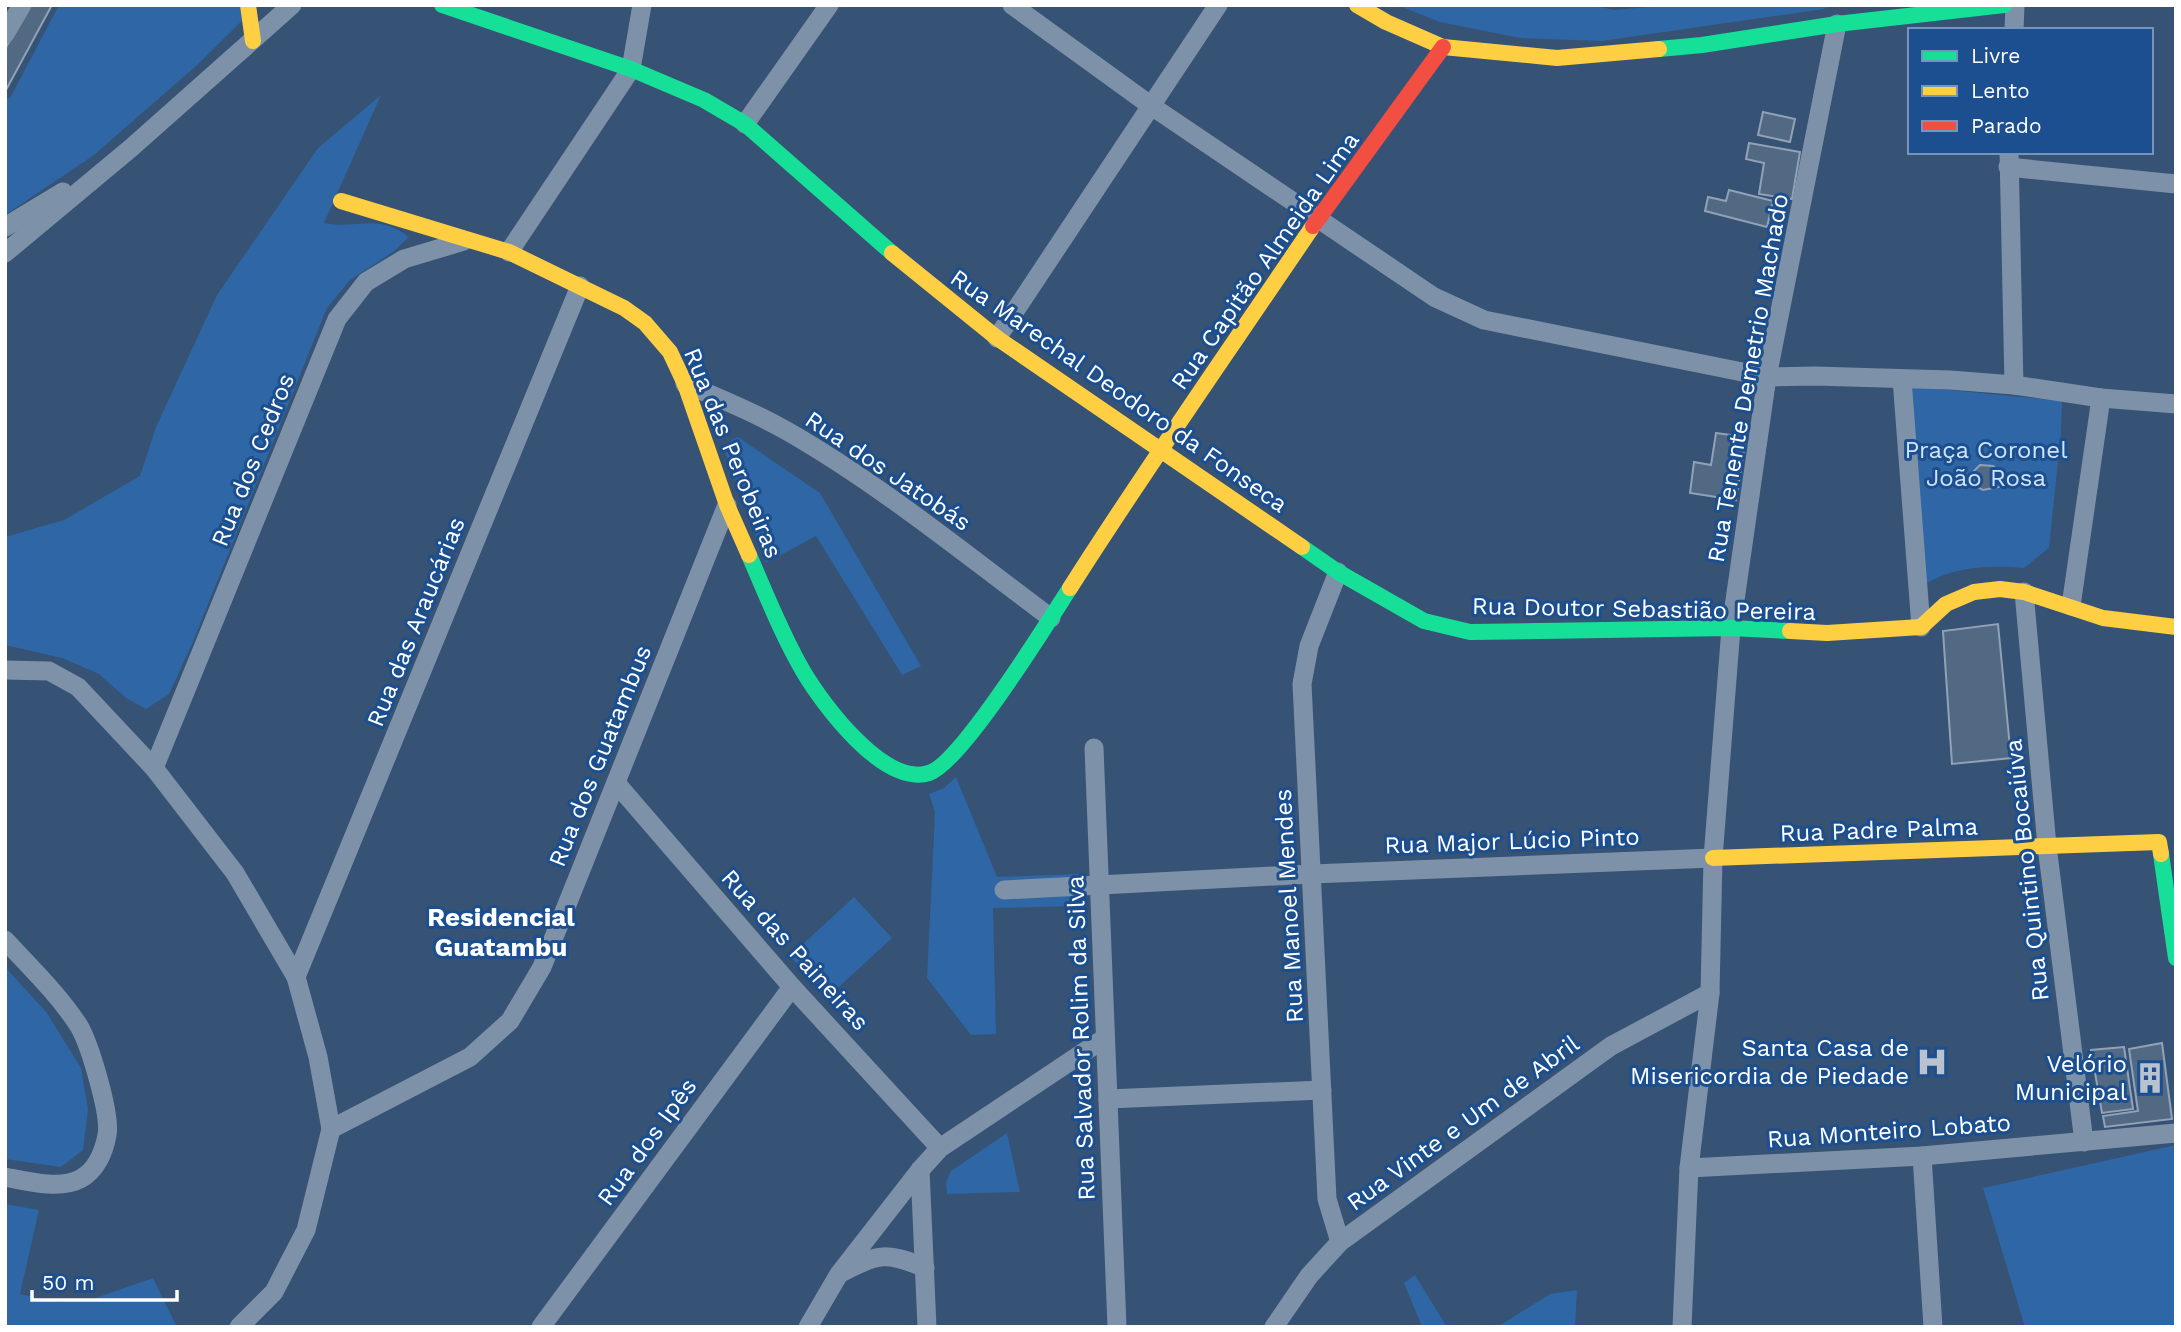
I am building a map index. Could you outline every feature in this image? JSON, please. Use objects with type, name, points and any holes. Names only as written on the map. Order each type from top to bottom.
[{"type":"street","points":[[5,34],[22,5]]},
{"type":"street","points":[[248,5],[253,41]]},
{"type":"street","points":[[5,253],[131,148],[292,5]]},
{"type":"street","name":"Rua Marechal Deodoro da Fonseca","points":[[442,5],[631,69],[704,100],[745,124],[924,281],[997,338],[1338,572]]},
{"type":"street","points":[[509,252],[631,69],[642,5]]},
{"type":"street","points":[[745,124],[829,5]]},
{"type":"street","points":[[1012,5],[1150,105],[1318,220],[1434,297],[1484,320],[1768,377],[1815,376],[2014,385],[2101,398],[2176,404]]},
{"type":"street","points":[[997,338],[1218,5]]},
{"type":"street","points":[[1357,5],[1386,22],[1443,47],[1557,58],[1702,45],[1837,24],[2004,5]]},
{"type":"street","points":[[2014,28],[2015,5]]},
{"type":"street","name":"Rua Tenente Demetrio Machado","points":[[1682,1327],[1689,1168],[1710,993],[1713,858],[1731,628],[1768,377],[1837,24]]},
{"type":"street","name":"Rua Capitão Almeida Lima","points":[[930,773],[953,756],[973,731],[1051,618],[1122,506],[1318,220],[1443,47]]},
{"type":"street","points":[[5,227],[131,148]]},
{"type":"street","points":[[2014,385],[2008,160],[2176,184]]},
{"type":"street","name":"Rua das Perobeiras","points":[[341,201],[509,252],[624,308],[645,323],[670,352],[685,384],[727,505],[779,626],[804,673],[850,735],[888,767],[910,775],[930,773]]},
{"type":"street","name":"Rua dos Cedros","points":[[154,768],[337,319],[366,282],[404,259],[439,246],[470,239]]},
{"type":"street","name":"Rua das Araucárias","points":[[296,977],[580,286]]},
{"type":"street","points":[[1902,379],[1921,627]]},
{"type":"street","name":"Rua dos Jatobás","points":[[685,384],[735,404],[787,431],[868,481],[1051,618]]},
{"type":"street","points":[[2071,606],[2101,398]]},
{"type":"street","name":"Rua dos Guatambus","points":[[331,1129],[470,1057],[510,1021],[542,967],[727,505]]},
{"type":"street","name":"Rua Doutor Sebastião Pereira","points":[[1338,572],[1424,621],[1470,632],[1731,628],[1827,634],[1921,627]]},
{"type":"street","name":"Rua Manoel Mendes","points":[[1338,572],[1309,646],[1302,684],[1327,1199],[1340,1242]]},
{"type":"street","points":[[1921,627],[1946,604],[1974,592],[2000,589],[2024,592],[2103,618],[2176,627]]},
{"type":"street","name":"Rua Quintino Bocaiúva","points":[[2024,592],[2047,846],[2084,1142]]},
{"type":"street","points":[[5,670],[49,671],[78,687],[154,768],[235,873],[296,977],[318,1057],[331,1129],[306,1230],[274,1292],[239,1327]]},
{"type":"street","name":"Rua Salvador Rolim da Silva","points":[[1094,748],[1117,1327]]},
{"type":"street","name":"Rua das Paineiras","points":[[615,783],[792,987],[940,1148]]},
{"type":"street","points":[[2167,843],[2176,958]]},
{"type":"street","name":"Rua Padre Palma","points":[[1713,858],[2167,843]]},
{"type":"street","name":"Rua Major Lúcio Pinto","points":[[1004,890],[1713,858]]},
{"type":"street","points":[[5,940],[50,988],[80,1028],[96,1065],[108,1132],[99,1162],[79,1180],[48,1184],[5,1177]]},
{"type":"street","name":"Rua dos Ipês","points":[[541,1327],[792,987]]},
{"type":"street","name":"Rua Vinte e Um de Abril","points":[[1274,1327],[1309,1276],[1340,1242],[1611,1046],[1710,993]]},
{"type":"street","points":[[808,1327],[839,1274],[940,1148],[1105,1038]]},
{"type":"street","points":[[1108,1099],[1322,1090]]},
{"type":"street","name":"Rua Monteiro Lobato","points":[[1689,1168],[1922,1156],[2176,1133]]},
{"type":"street","points":[[1922,1156],[1933,1327]]},
{"type":"street","points":[[920,1170],[928,1327]]},
{"type":"street","points":[[839,1274],[881,1256],[902,1258],[925,1268]]},
{"type":"green space","points":[[59,5],[245,5],[245,18],[196,66],[94,155],[5,215],[5,98],[10,98]]},
{"type":"green space","points":[[1397,5],[1591,5],[1615,10],[1668,5],[1830,5],[1824,9],[1602,41],[1520,38],[1440,22]]},
{"type":"green space","points":[[381,95],[324,223],[377,223],[387,225],[409,237],[393,252],[350,280],[327,308],[192,644],[169,694],[146,709],[126,698],[99,674],[62,658],[5,645],[5,537],[64,520],[140,476],[156,427],[217,295],[318,148]]},
{"type":"green space","name":"Praça Coronel João Rosa","points":[[1908,386],[2062,401],[2049,548],[2024,568],[1973,568],[1948,573],[1925,584]]},
{"type":"green space","points":[[738,437],[820,493],[921,666],[902,675],[816,536],[766,563],[725,452],[728,442]]},
{"type":"green space","points":[[956,777],[997,877],[1082,874],[1083,906],[993,908],[996,1034],[971,1035],[927,978],[935,812],[929,794],[944,788]]},
{"type":"green space","points":[[854,897],[892,938],[828,997],[790,956]]},
{"type":"green space","points":[[5,967],[47,1013],[81,1068],[88,1109],[83,1150],[61,1167],[5,1159]]},
{"type":"green space","points":[[1007,1133],[1020,1192],[947,1194],[946,1182],[951,1171]]},
{"type":"green space","points":[[2176,1145],[2176,1327],[2025,1327],[1983,1188]]},
{"type":"green space","points":[[5,1204],[39,1210],[20,1294],[55,1302],[87,1301],[153,1278],[177,1327],[5,1327]]},
{"type":"green space","points":[[1415,1275],[1447,1327],[1422,1327],[1404,1283]]},
{"type":"green space","points":[[1577,1290],[1575,1327],[1497,1327],[1550,1294]]},
{"type":"building","points":[[30,5],[52,5],[6,90],[5,49]]},
{"type":"building","points":[[1763,112],[1795,119],[1790,142],[1758,135]]},
{"type":"building","points":[[1749,143],[1800,152],[1792,199],[1759,194],[1764,163],[1746,159]]},
{"type":"building","points":[[1729,190],[1773,201],[1767,227],[1705,211],[1708,197],[1726,201]]},
{"type":"building","points":[[1716,433],[1746,437],[1736,500],[1690,493],[1694,462],[1711,465]]},
{"type":"building","points":[[1980,465],[1993,466],[2002,474],[1999,487],[1983,490],[1974,485],[1972,473]]},
{"type":"building","points":[[1998,624],[2011,758],[1952,764],[1943,631]]},
{"type":"building","name":"Velório Municipal","points":[[2162,1043],[2172,1119],[2105,1127],[2103,1116],[2138,1111],[2129,1049]]},
{"type":"building","points":[[2124,1047],[2133,1109],[2102,1113],[2091,1050]]},
{"type":"traffic: fast","points":[[442,5],[631,69],[704,100],[745,124],[892,253]]},
{"type":"traffic: fast","points":[[1659,49],[1837,24],[2004,5]]},
{"type":"traffic: fast","points":[[1302,547],[1338,572],[1424,621],[1470,632],[1731,628],[1790,631]]},
{"type":"traffic: fast","points":[[749,555],[774,614],[812,686],[857,740],[893,768],[911,774],[929,773],[943,764],[961,745],[1003,690],[1070,588]]},
{"type":"traffic: fast","points":[[2161,854],[2176,958]]},
{"type":"traffic: slow","points":[[248,5],[253,41]]},
{"type":"traffic: slow","points":[[1357,5],[1386,22],[1443,47],[1557,58],[1659,49]]},
{"type":"traffic: slow","points":[[341,201],[509,252],[624,308],[645,323],[670,352],[685,384],[727,505],[749,555]]},
{"type":"traffic: slow","points":[[1070,588],[1313,226]]},
{"type":"traffic: slow","points":[[892,253],[997,338],[1302,547]]},
{"type":"traffic: slow","points":[[1790,631],[1827,633],[1921,627],[1946,604],[1974,592],[2000,589],[2024,592],[2103,618],[2176,627]]},
{"type":"traffic: slow","points":[[1713,858],[2159,842],[2161,854]]},
{"type":"traffic: jam","points":[[1313,226],[1443,47]]},
{"type":"place","name":"Santa Casa de Misericordia de Piedade","points":[[1932,1062]]},
{"type":"place","name":"Velório Municipal","points":[[2150,1078]]},
{"type":"district","name":"Residencial Guatambu","points":[[501,932]]}]
